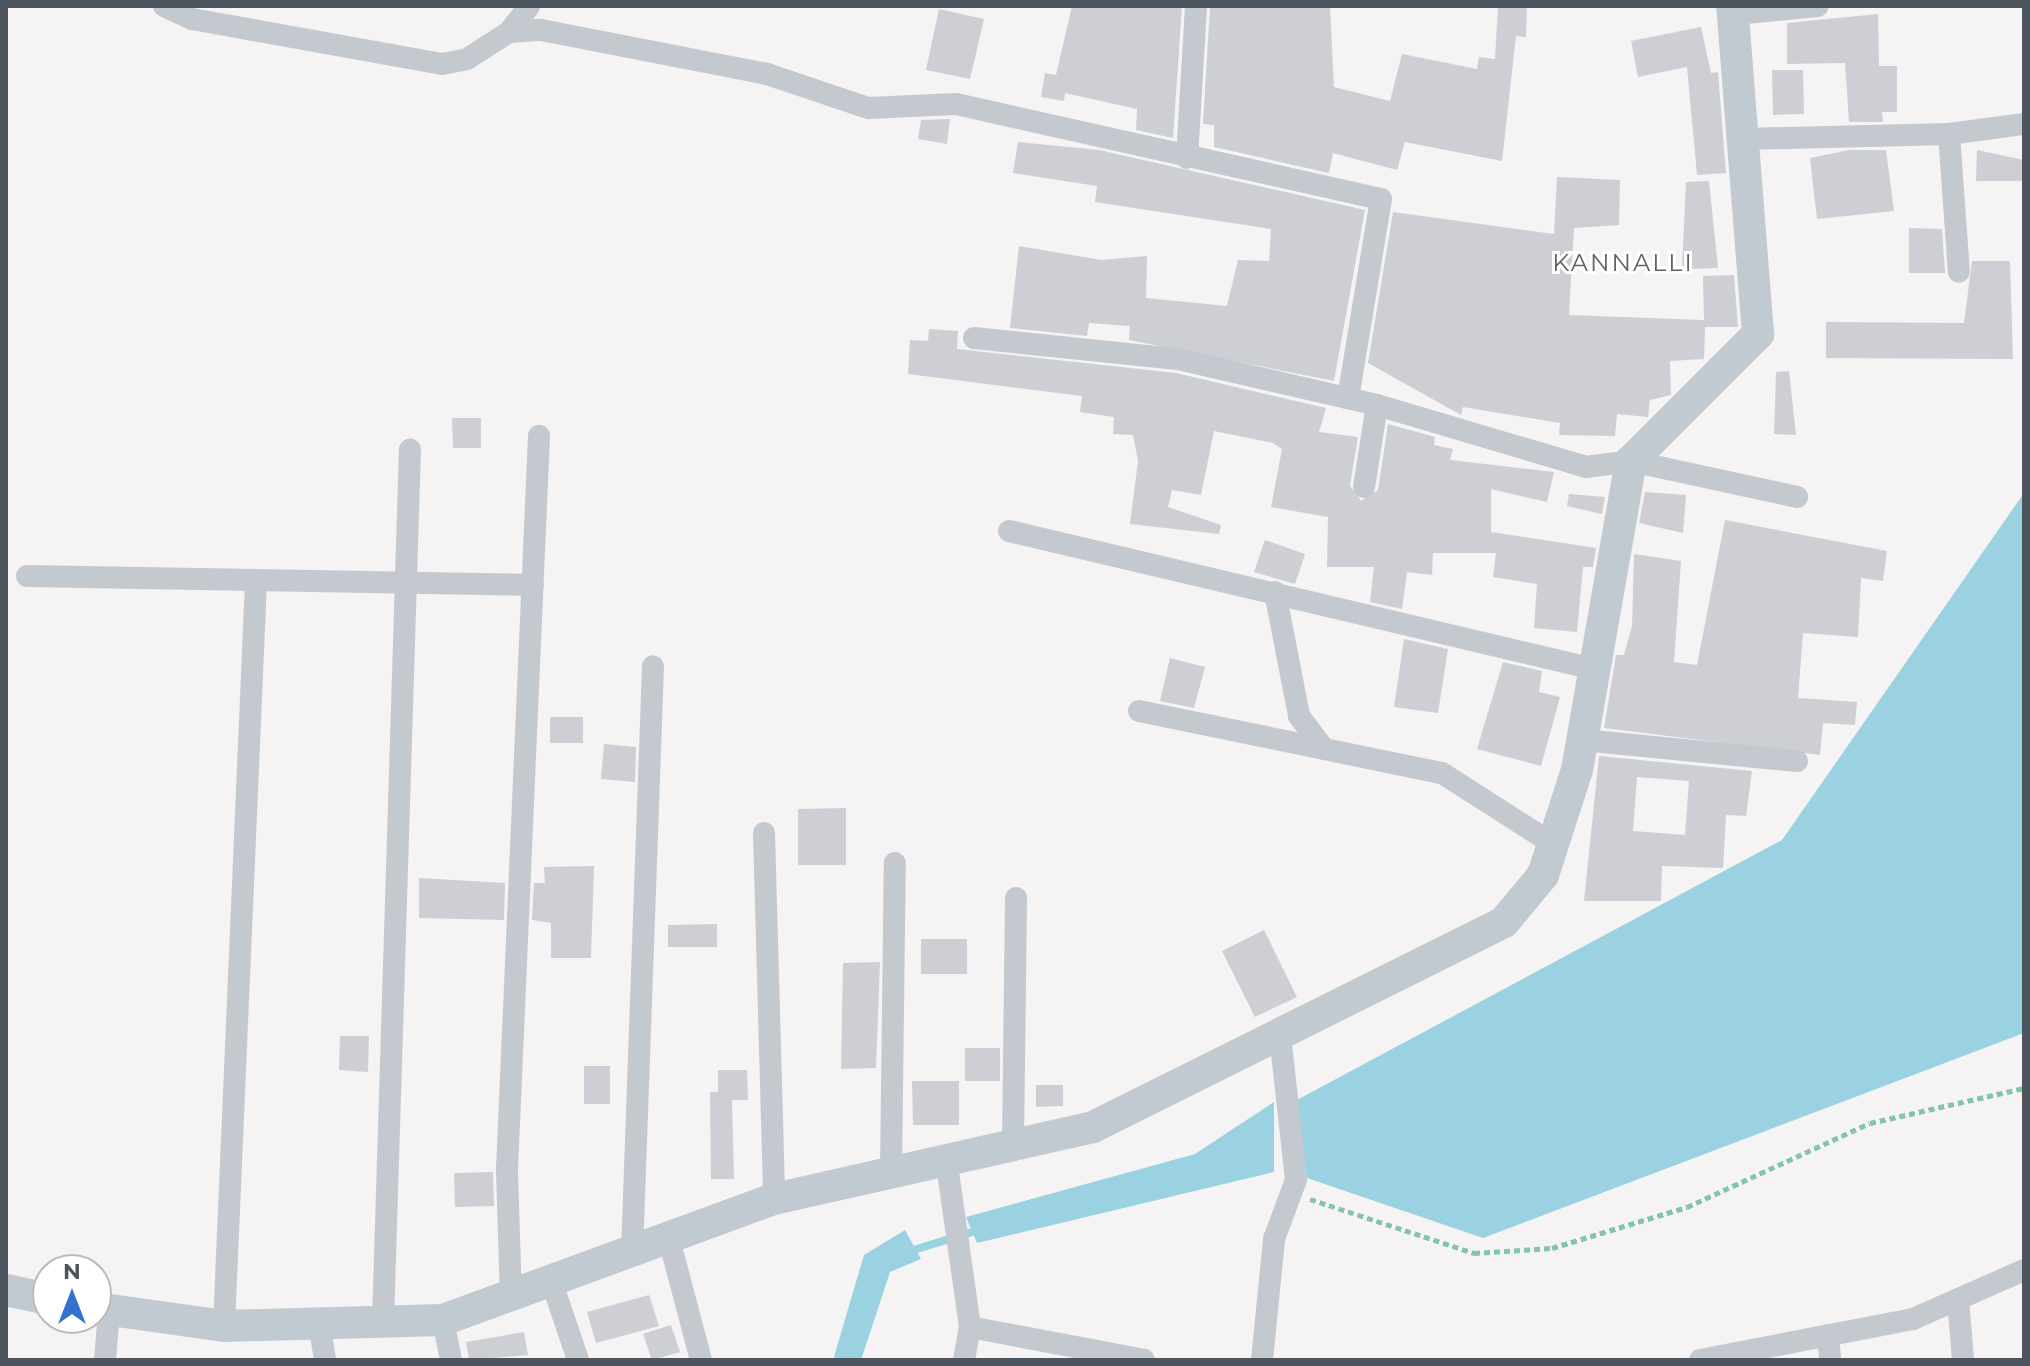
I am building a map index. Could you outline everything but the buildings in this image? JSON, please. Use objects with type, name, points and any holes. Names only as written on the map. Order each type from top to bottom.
[{"type":"street","points":[[164,6],[192,19],[442,64],[467,59],[509,32],[529,6]]},
{"type":"street","points":[[1187,158],[1196,6]]},
{"type":"street","points":[[112,1311],[224,1326],[443,1320],[511,1299],[774,1199],[1093,1127],[1504,922],[1543,875],[1582,740],[1631,461],[1758,334],[1733,10],[1818,6]]},
{"type":"street","points":[[509,32],[541,30],[753,71],[868,108],[956,104],[1381,199],[1348,398]]},
{"type":"street","points":[[1743,139],[1949,134],[2024,124]]},
{"type":"street","points":[[1949,134],[1959,272]]},
{"type":"street","points":[[974,338],[1178,359],[1377,405],[1586,467],[1631,461],[1797,497]]},
{"type":"street","points":[[1364,487],[1377,405]]},
{"type":"street","points":[[511,1299],[507,1169],[539,436]]},
{"type":"street","points":[[383,1322],[401,583],[410,449]]},
{"type":"street","points":[[1009,531],[1594,669]]},
{"type":"street","points":[[27,576],[533,585]]},
{"type":"street","points":[[224,1326],[256,582]]},
{"type":"street","points":[[1275,592],[1299,716],[1324,749]]},
{"type":"street","points":[[632,1253],[639,905],[654,758],[653,666]]},
{"type":"street","points":[[1139,711],[1442,773],[1553,844]]},
{"type":"street","points":[[1582,740],[1797,761]]},
{"type":"street","points":[[764,833],[774,1199]]},
{"type":"street","points":[[891,1173],[895,863]]},
{"type":"street","points":[[1013,1144],[1016,898]]},
{"type":"street","points":[[1262,1360],[1274,1239],[1296,1187],[1280,1036]]},
{"type":"street","points":[[946,1158],[970,1327],[964,1360]]},
{"type":"street","points":[[669,1239],[701,1360]]},
{"type":"street","points":[[1701,1360],[1913,1319],[2024,1270]]},
{"type":"street","points":[[552,1283],[578,1360]]},
{"type":"street","points":[[6,1290],[32,1296]]},
{"type":"street","points":[[1958,1299],[1963,1360]]},
{"type":"street","points":[[443,1320],[451,1360]]},
{"type":"street","points":[[319,1322],[325,1360]]},
{"type":"street","points":[[970,1327],[1110,1357],[1144,1360]]},
{"type":"street","points":[[104,1334],[105,1360]]},
{"type":"street","points":[[1828,1335],[1830,1360]]},
{"type":"path","points":[[1296,1187],[1474,1253],[1552,1248],[1687,1207],[1870,1123],[2024,1088]]},
{"type":"water","points":[[2024,493],[2024,1033],[1483,1238],[1307,1178],[1295,1101],[1782,840]]},
{"type":"water","points":[[1274,1102],[1274,1172],[977,1243],[966,1217],[1195,1154]]},
{"type":"water","points":[[905,1230],[921,1259],[890,1272],[861,1360],[833,1360],[864,1255]]},
{"type":"waterway","points":[[907,1252],[982,1229]]},
{"type":"district","name":"KANNALLI","points":[[1623,263]]}]
